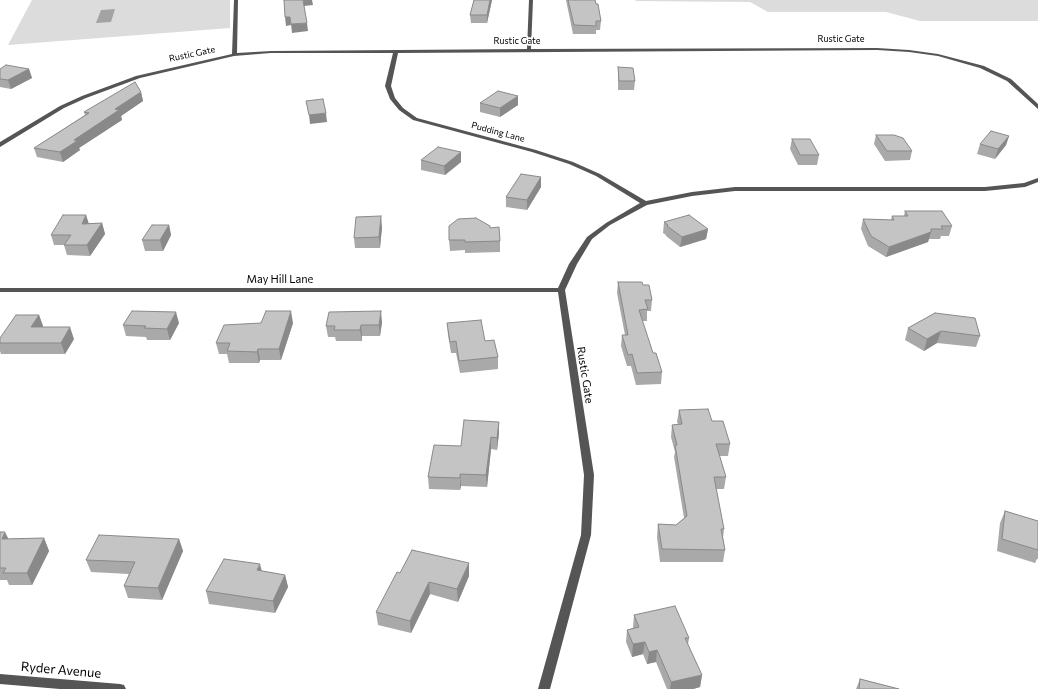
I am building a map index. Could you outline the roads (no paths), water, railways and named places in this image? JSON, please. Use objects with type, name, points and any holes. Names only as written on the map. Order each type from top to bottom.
[{"type":"street","points":[[234,55],[236,0]]},
{"type":"street","points":[[529,50],[531,0]]},
{"type":"street","name":"Rustic Gate","points":[[0,145],[62,107],[144,75],[178,66],[234,55],[306,51],[396,52],[877,49],[909,51],[944,56],[982,67],[1009,80],[1038,107]]},
{"type":"street","name":"Pudding Lane","points":[[396,52],[388,86],[392,98],[402,109],[415,119],[534,151],[571,163],[598,175],[645,203]]},
{"type":"street","points":[[561,290],[573,264],[589,238],[608,224],[645,203],[692,194],[735,189],[985,189],[1025,185],[1038,180]]},
{"type":"street","name":"May Hill Lane","points":[[0,290],[561,290]]},
{"type":"street","name":"Rustic Gate","points":[[544,689],[586,535],[589,475],[561,290]]},
{"type":"street","name":"Ryder Avenue","points":[[0,679],[120,689]]}]
